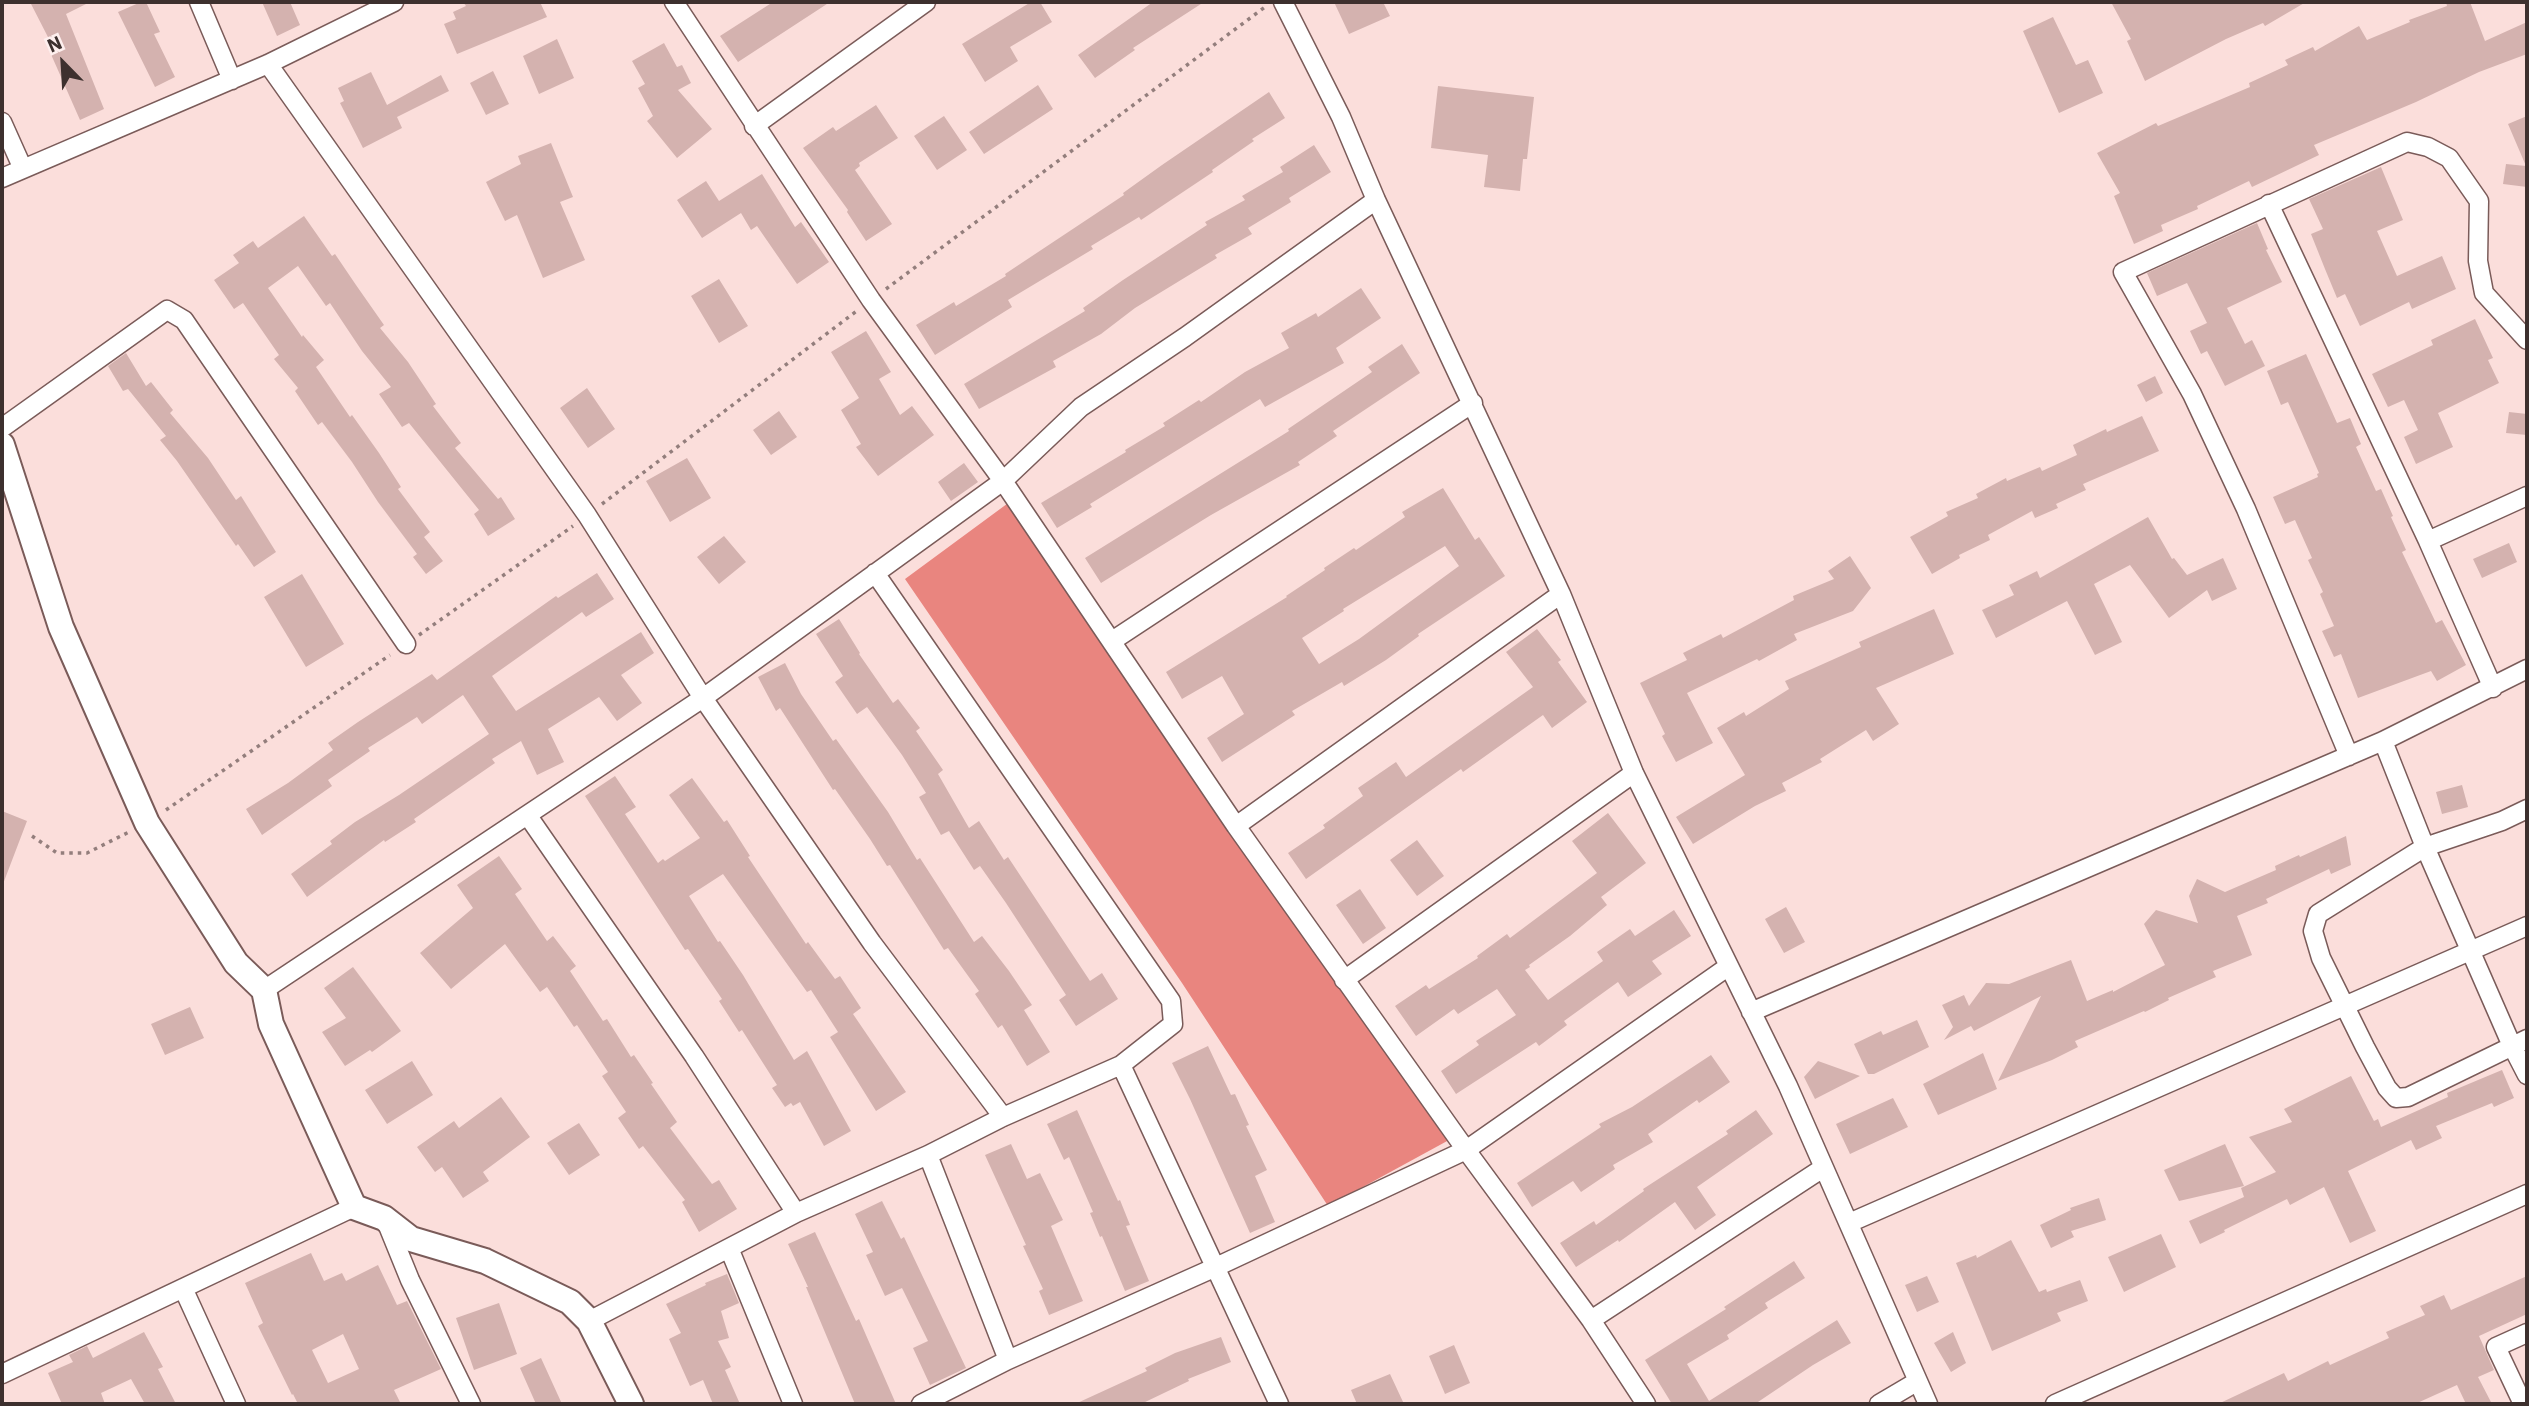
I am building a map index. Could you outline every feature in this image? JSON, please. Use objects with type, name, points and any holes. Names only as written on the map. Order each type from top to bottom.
[{"type":"street","points":[[199,2],[232,80]]},
{"type":"street","points":[[2,178],[268,64],[394,2]]},
{"type":"street","points":[[674,2],[871,300],[1003,481],[1236,826],[1466,1150],[1591,1320],[1647,1404]]},
{"type":"street","points":[[754,126],[926,2]]},
{"type":"street","points":[[1283,2],[1341,117],[1376,200],[1561,594],[1634,773],[1788,1086],[1928,1404]]},
{"type":"street","points":[[268,64],[587,515],[703,698],[872,943],[1003,1117]]},
{"type":"street","points":[[2,122],[23,169]]},
{"type":"street","points":[[2349,755],[2246,509],[2192,394],[2123,272],[2407,142],[2428,146],[2449,158],[2479,201],[2478,261],[2484,293],[2527,340]]},
{"type":"street","points":[[264,990],[703,698],[1003,481],[1081,407],[1185,337],[1376,200]]},
{"type":"street","points":[[2269,204],[2428,541],[2493,688]]},
{"type":"street","points":[[2,428],[167,310],[184,320],[406,644]]},
{"type":"street","points":[[1112,640],[1473,403]]},
{"type":"street","points":[[2,445],[61,626],[147,823],[236,963],[264,990],[271,1024],[354,1207],[384,1218],[411,1239],[485,1261],[570,1301],[589,1321],[631,1404]]},
{"type":"street","points":[[2428,541],[2527,496]]},
{"type":"street","points":[[589,1321],[796,1213],[1121,1065],[1173,1024],[1171,1001],[875,573]]},
{"type":"street","points":[[1236,826],[1561,594]]},
{"type":"street","points":[[1751,1012],[2383,741],[2527,669]]},
{"type":"street","points":[[2383,741],[2470,950],[2520,1043],[2527,1075]]},
{"type":"street","points":[[1345,980],[1634,773]]},
{"type":"street","points":[[2520,1043],[2408,1097],[2396,1098],[2387,1088],[2321,958],[2313,931],[2318,914],[2425,847],[2502,821],[2527,809]]},
{"type":"street","points":[[528,816],[694,1056],[796,1213]]},
{"type":"street","points":[[1849,1223],[2527,926]]},
{"type":"street","points":[[921,1404],[1008,1360],[1216,1267],[1466,1150],[1729,967]]},
{"type":"street","points":[[1121,1065],[1279,1404]]},
{"type":"street","points":[[928,1155],[1008,1360]]},
{"type":"street","points":[[1591,1320],[1823,1168]]},
{"type":"street","points":[[2055,1404],[2527,1194]]},
{"type":"street","points":[[2,1374],[354,1207]]},
{"type":"street","points":[[384,1218],[410,1280],[471,1404]]},
{"type":"street","points":[[729,1248],[793,1404]]},
{"type":"street","points":[[183,1288],[236,1404]]},
{"type":"street","points":[[2523,1404],[2496,1347],[2527,1333]]},
{"type":"street","points":[[1879,1404],[1918,1381]]},
{"type":"path","points":[[32,836],[57,853],[87,853],[147,823],[587,515],[1272,2]]},
{"type":"shaded area","points":[[1015,498],[1460,1134],[1328,1206],[1182,983],[905,579]]},
{"type":"building","points":[[30,2],[90,2],[66,14],[104,109],[80,120],[46,43],[50,41]]},
{"type":"building","points":[[146,2],[160,32],[154,34],[175,77],[155,87],[118,12]]},
{"type":"building","points":[[262,2],[290,2],[300,25],[277,36]]},
{"type":"building","points":[[463,2],[540,2],[547,17],[457,54],[444,24],[456,19],[453,12],[466,6]]},
{"type":"building","points":[[773,2],[830,2],[738,62],[720,36]]},
{"type":"building","points":[[1031,2],[1040,2],[1052,22],[1010,47],[1018,61],[985,82],[962,44]]},
{"type":"building","points":[[1153,2],[1204,2],[1133,48],[1135,50],[1095,78],[1078,55]]},
{"type":"building","points":[[1334,2],[1383,2],[1390,16],[1349,34]]},
{"type":"building","points":[[2111,2],[2306,2],[2265,26],[2263,23],[2226,39],[2145,81],[2127,41],[2131,39]]},
{"type":"building","points":[[2446,2],[2470,2],[2485,41],[2527,22],[2527,54],[2479,72],[2314,145],[2319,155],[2252,187],[2249,181],[2197,206],[2198,209],[2161,225],[2163,231],[2134,244],[2114,196],[2120,193],[2097,153],[2156,123],[2158,126],[2250,87],[2249,83],[2288,65],[2285,60],[2313,47],[2315,51],[2359,26],[2367,40],[2447,6]]},
{"type":"building","points":[[2053,17],[2076,65],[2088,60],[2103,93],[2059,113],[2023,31]]},
{"type":"building","points":[[557,39],[574,78],[539,94],[523,56]]},
{"type":"building","points":[[664,43],[677,67],[682,65],[691,83],[678,90],[712,129],[677,158],[647,121],[653,116],[638,88],[645,84],[632,61]]},
{"type":"building","points":[[493,71],[509,104],[486,115],[470,83]]},
{"type":"building","points":[[371,72],[387,105],[441,75],[449,91],[397,117],[402,128],[363,148],[340,103],[344,101],[338,88]]},
{"type":"building","points":[[1038,85],[1053,109],[984,154],[969,132]]},
{"type":"building","points":[[1438,86],[1534,97],[1527,159],[1523,159],[1520,191],[1484,187],[1488,155],[1431,148]]},
{"type":"building","points":[[1269,92],[1285,118],[1252,139],[1254,141],[1212,170],[1213,172],[1141,220],[1139,217],[1091,246],[1093,249],[1008,300],[1012,307],[935,355],[916,325],[954,302],[956,306],[1006,276],[1005,274],[1124,195],[1123,193],[1162,165]]},
{"type":"building","points":[[876,105],[898,138],[859,163],[860,166],[855,170],[892,224],[866,241],[848,210],[803,148],[833,127],[836,131]]},
{"type":"building","points":[[944,116],[967,150],[937,170],[914,136]]},
{"type":"building","points":[[2527,116],[2527,187],[2503,184],[2506,164],[2526,166],[2508,124]]},
{"type":"building","points":[[551,143],[573,197],[560,202],[585,260],[543,278],[517,215],[505,221],[486,182],[521,164],[518,156]]},
{"type":"building","points":[[1314,145],[1331,172],[1289,198],[1291,202],[1248,228],[1252,234],[1215,255],[1217,258],[1135,308],[1101,334],[1053,361],[1056,367],[979,409],[964,384],[1085,311],[1083,308],[1207,225],[1205,222],[1245,200],[1242,196],[1283,172],[1280,167]]},
{"type":"building","points":[[2381,167],[2403,220],[2377,231],[2397,276],[2442,256],[2456,289],[2412,309],[2409,302],[2360,326],[2345,294],[2337,298],[2325,269],[2311,234],[2323,229],[2309,199]]},
{"type":"building","points":[[762,174],[795,227],[801,222],[829,262],[797,284],[757,226],[751,230],[741,213],[702,238],[677,200],[706,181],[719,201]]},
{"type":"building","points":[[304,216],[332,256],[335,254],[384,325],[380,328],[408,362],[436,404],[433,406],[461,443],[455,448],[498,499],[501,497],[515,519],[488,536],[474,514],[479,510],[409,423],[402,427],[379,394],[391,387],[362,351],[330,303],[326,306],[298,266],[268,288],[302,337],[303,335],[324,360],[316,367],[350,417],[352,415],[379,453],[401,487],[398,489],[430,532],[424,537],[443,561],[426,574],[413,557],[417,554],[352,462],[322,422],[318,425],[295,391],[298,388],[274,359],[279,355],[243,303],[234,309],[214,280],[239,263],[233,255],[253,241],[258,248]]},
{"type":"building","points":[[2257,223],[2268,249],[2266,250],[2282,282],[2227,308],[2245,344],[2252,340],[2265,366],[2225,386],[2207,351],[2201,354],[2190,331],[2207,323],[2187,283],[2157,296],[2147,273]]},
{"type":"building","points":[[719,279],[748,326],[719,343],[691,296]]},
{"type":"building","points":[[1361,288],[1381,318],[1336,348],[1344,363],[1265,407],[1260,399],[1090,504],[1092,507],[1057,528],[1041,503],[1126,452],[1125,450],[1165,426],[1163,423],[1199,400],[1201,402],[1245,372],[1289,348],[1281,333],[1316,313],[1318,317]]},
{"type":"building","points":[[2475,319],[2493,358],[2488,360],[2499,383],[2438,413],[2453,447],[2416,464],[2404,437],[2418,430],[2404,400],[2388,407],[2372,374],[2433,345],[2431,340]]},
{"type":"building","points":[[866,331],[891,372],[879,379],[900,415],[912,406],[934,435],[878,476],[856,447],[861,444],[841,410],[859,398],[831,352]]},
{"type":"building","points":[[1402,344],[1420,373],[1333,431],[1337,436],[1298,462],[1300,465],[1211,515],[1101,583],[1085,558],[1289,431],[1288,429],[1372,372],[1368,367]]},
{"type":"building","points":[[126,353],[146,386],[151,382],[173,410],[170,413],[208,458],[236,500],[241,496],[276,552],[254,567],[160,440],[166,436],[128,389],[123,391],[108,366]]},
{"type":"building","points":[[2306,354],[2337,423],[2350,418],[2361,444],[2356,447],[2376,491],[2381,489],[2393,516],[2391,517],[2406,550],[2402,552],[2436,623],[2442,620],[2466,665],[2437,681],[2431,671],[2358,698],[2341,654],[2334,657],[2322,631],[2334,626],[2320,594],[2323,592],[2308,560],[2312,558],[2295,520],[2285,524],[2273,497],[2318,477],[2319,473],[2288,402],[2281,405],[2267,371]]},
{"type":"building","points":[[2155,376],[2163,393],[2146,402],[2137,385]]},
{"type":"building","points":[[587,388],[615,429],[588,448],[560,408]]},
{"type":"building","points":[[779,411],[797,437],[771,455],[753,430]]},
{"type":"building","points":[[2509,412],[2527,414],[2527,435],[2506,433]]},
{"type":"building","points":[[2142,416],[2159,451],[2083,484],[2086,490],[2056,504],[2058,508],[2035,518],[2032,511],[1988,535],[1990,540],[1959,555],[1960,558],[1932,574],[1910,537],[1948,516],[1946,512],[1978,498],[1976,494],[2006,478],[2007,481],[2040,467],[2042,471],[2077,455],[2073,445]]},
{"type":"building","points":[[687,458],[711,498],[670,522],[646,481]]},
{"type":"building","points":[[964,463],[978,482],[951,501],[938,482]]},
{"type":"building","points":[[1443,488],[1475,540],[1479,537],[1505,576],[1418,634],[1419,636],[1386,660],[1344,686],[1342,682],[1292,711],[1295,715],[1222,762],[1207,738],[1244,714],[1222,676],[1182,699],[1166,672],[1287,597],[1325,570],[1324,568],[1405,517],[1402,512]],"holes":[[[1445,546],[1459,566],[1359,639],[1319,664],[1302,638],[1344,611],[1343,609]]]},
{"type":"building","points":[[2148,517],[2172,559],[2174,558],[2187,575],[2223,558],[2237,589],[2212,601],[2207,590],[2169,618],[2130,565],[2094,584],[2122,642],[2095,655],[2067,601],[1996,638],[1982,610],[2014,595],[2009,585],[2037,571],[2040,578]]},
{"type":"building","points":[[724,536],[746,562],[719,584],[697,557]]},
{"type":"building","points":[[2509,543],[2517,562],[2482,578],[2473,559]]},
{"type":"building","points":[[1850,556],[1871,588],[1853,611],[1794,634],[1797,640],[1759,661],[1757,659],[1687,693],[1713,743],[1676,762],[1640,683],[1687,660],[1683,653],[1721,634],[1723,638],[1794,600],[1793,596],[1834,579],[1828,571]]},
{"type":"building","points":[[597,573],[614,599],[586,617],[582,612],[492,676],[516,711],[641,632],[654,653],[621,675],[642,703],[617,721],[599,697],[548,729],[564,762],[537,775],[521,741],[492,759],[495,763],[414,819],[416,822],[385,842],[384,840],[307,897],[291,874],[332,844],[330,841],[355,822],[489,734],[463,695],[422,724],[417,717],[368,748],[370,751],[328,780],[332,786],[262,835],[246,809],[333,750],[328,743],[358,722],[432,674],[437,680],[556,596],[558,598]]},
{"type":"building","points":[[302,574],[344,644],[306,667],[264,597]]},
{"type":"building","points":[[1934,609],[1954,654],[1876,688],[1899,724],[1873,741],[1866,730],[1820,759],[1822,762],[1782,783],[1786,791],[1755,806],[1693,844],[1676,817],[1745,775],[1717,728],[1744,712],[1746,716],[1789,689],[1785,681],[1861,647],[1859,642]]},
{"type":"building","points":[[839,619],[859,654],[893,703],[898,699],[920,728],[916,731],[943,770],[938,774],[969,828],[979,821],[1004,860],[1008,857],[1090,981],[1102,973],[1118,999],[1076,1026],[1059,1000],[1066,995],[1006,903],[980,866],[974,870],[949,831],[941,835],[919,797],[926,793],[867,707],[857,714],[835,682],[843,676],[816,634]]},
{"type":"building","points":[[1537,629],[1561,660],[1558,662],[1587,702],[1552,728],[1543,715],[1463,772],[1461,769],[1306,879],[1288,853],[1325,828],[1323,825],[1363,796],[1358,788],[1396,762],[1406,777],[1533,687],[1506,652]]},
{"type":"building","points":[[785,663],[801,694],[833,741],[836,739],[888,812],[917,860],[920,858],[974,942],[982,936],[1009,971],[1032,1005],[1024,1010],[1050,1052],[1027,1066],[1002,1025],[998,1028],[975,994],[979,991],[948,948],[944,950],[890,865],[887,866],[835,789],[833,790],[780,708],[776,711],[758,677]]},
{"type":"building","points":[[615,776],[636,807],[625,814],[658,863],[700,838],[669,795],[692,778],[724,822],[727,820],[750,856],[748,857],[806,944],[808,942],[835,979],[840,976],[861,1008],[853,1014],[906,1092],[876,1111],[830,1037],[838,1032],[811,990],[807,992],[723,874],[689,896],[743,975],[794,1060],[807,1051],[851,1131],[824,1146],[800,1102],[785,1107],[772,1088],[777,1085],[742,1030],[739,1032],[719,1001],[722,999],[688,949],[685,950],[585,796]]},
{"type":"building","points":[[2462,785],[2468,807],[2442,814],[2436,792]]},
{"type":"building","points":[[2,811],[27,821],[3,884],[2,883]]},
{"type":"building","points":[[1608,813],[1646,863],[1601,897],[1607,905],[1525,970],[1548,1000],[1603,961],[1597,952],[1630,929],[1635,936],[1674,910],[1691,936],[1652,961],[1662,974],[1628,997],[1618,982],[1564,1021],[1567,1025],[1539,1046],[1536,1042],[1456,1094],[1441,1071],[1479,1045],[1476,1041],[1516,1015],[1497,989],[1458,1014],[1454,1009],[1416,1036],[1395,1006],[1426,985],[1429,989],[1478,958],[1477,956],[1507,934],[1510,938],[1597,873],[1572,841]]},
{"type":"building","points":[[2346,836],[2351,865],[2331,874],[2329,869],[2266,899],[2268,903],[2237,916],[2252,955],[2213,971],[2216,977],[2168,998],[2169,1000],[2145,1012],[2075,1041],[2078,1047],[2052,1060],[1998,1081],[2041,996],[1974,1031],[1971,1026],[1944,1040],[1953,1027],[1942,1005],[1964,995],[1969,1006],[1986,983],[2009,984],[2071,960],[2087,1001],[2113,992],[2165,965],[2144,924],[2156,910],[2198,923],[2189,896],[2197,879],[2225,892],[2276,870],[2275,866]]},
{"type":"building","points":[[1417,840],[1444,876],[1417,896],[1390,860]]},
{"type":"building","points":[[499,856],[522,889],[515,894],[547,941],[553,936],[576,966],[570,971],[603,1021],[607,1019],[631,1057],[634,1055],[653,1083],[651,1084],[677,1122],[670,1128],[712,1184],[719,1180],[737,1209],[699,1232],[682,1202],[685,1200],[643,1146],[639,1149],[618,1118],[626,1112],[602,1076],[608,1072],[577,1025],[574,1027],[547,987],[540,992],[505,944],[451,989],[420,953],[473,908],[457,885]]},
{"type":"building","points":[[1360,889],[1386,928],[1363,944],[1336,905]]},
{"type":"building","points":[[1786,907],[1805,942],[1784,953],[1765,919]]},
{"type":"building","points":[[353,967],[401,1031],[372,1052],[370,1050],[345,1066],[322,1032],[346,1018],[324,988]]},
{"type":"building","points":[[190,1007],[204,1038],[165,1055],[151,1024]]},
{"type":"building","points":[[1917,1020],[1929,1047],[1874,1074],[1868,1074],[1854,1044],[1881,1031],[1883,1035]]},
{"type":"building","points":[[1208,1046],[1231,1095],[1235,1094],[1249,1125],[1246,1126],[1267,1170],[1255,1176],[1275,1222],[1250,1233],[1172,1063]]},
{"type":"building","points":[[1983,1053],[1997,1089],[1938,1115],[1923,1084]]},
{"type":"building","points":[[1711,1055],[1730,1082],[1699,1103],[1697,1100],[1648,1134],[1653,1142],[1613,1165],[1615,1169],[1581,1192],[1573,1181],[1532,1207],[1517,1183],[1601,1127],[1599,1124],[1632,1107]]},
{"type":"building","points":[[412,1061],[433,1095],[387,1124],[365,1090]]},
{"type":"building","points":[[1818,1061],[1860,1076],[1815,1099],[1804,1077]]},
{"type":"building","points":[[2502,1070],[2514,1098],[2494,1107],[2492,1103],[2436,1126],[2442,1138],[2416,1150],[2411,1140],[2348,1171],[2376,1231],[2350,1243],[2324,1187],[2290,1205],[2287,1199],[2200,1244],[2189,1221],[2244,1197],[2241,1188],[2276,1172],[2249,1137],[2292,1122],[2284,1109],[2351,1076],[2374,1121],[2378,1119],[2381,1127],[2448,1097],[2447,1093]]},
{"type":"building","points":[[501,1097],[530,1137],[483,1172],[489,1181],[463,1198],[442,1167],[435,1172],[417,1147],[454,1121],[459,1128]]},
{"type":"building","points":[[1893,1098],[1908,1127],[1850,1154],[1836,1124]]},
{"type":"building","points":[[1077,1110],[1118,1201],[1120,1200],[1130,1225],[1126,1226],[1149,1281],[1125,1291],[1102,1236],[1100,1237],[1090,1213],[1093,1212],[1069,1157],[1064,1160],[1047,1124]]},
{"type":"building","points":[[1756,1110],[1773,1134],[1697,1187],[1716,1215],[1695,1230],[1675,1202],[1619,1242],[1618,1240],[1576,1267],[1560,1243],[1594,1221],[1596,1225],[1644,1191],[1643,1189],[1728,1134],[1726,1131]]},
{"type":"building","points":[[579,1123],[600,1155],[569,1175],[547,1143]]},
{"type":"building","points":[[1011,1144],[1027,1179],[1040,1173],[1063,1220],[1051,1226],[1083,1301],[1049,1315],[1039,1291],[1043,1289],[1023,1246],[1026,1245],[985,1155]]},
{"type":"building","points":[[2225,1144],[2244,1186],[2179,1201],[2164,1170]]},
{"type":"building","points":[[2099,1198],[2106,1220],[2071,1231],[2074,1237],[2051,1248],[2040,1225],[2071,1210],[2070,1208]]},
{"type":"building","points":[[882,1201],[901,1239],[904,1237],[966,1368],[930,1385],[913,1348],[928,1341],[902,1288],[885,1296],[866,1255],[873,1252],[855,1214]]},
{"type":"building","points":[[815,1232],[856,1321],[859,1319],[896,1404],[855,1404],[788,1244]]},
{"type":"building","points":[[2161,1234],[2176,1267],[2124,1292],[2108,1257]]},
{"type":"building","points":[[2011,1240],[2039,1292],[2046,1289],[2047,1292],[2080,1280],[2088,1301],[2057,1313],[2061,1321],[1992,1351],[1956,1263],[1976,1255],[1977,1258]]},
{"type":"building","points":[[311,1253],[324,1281],[342,1273],[346,1281],[378,1265],[397,1305],[407,1301],[441,1369],[394,1390],[401,1404],[298,1404],[258,1326],[263,1323],[245,1283]],"holes":[[[343,1334],[359,1369],[328,1383],[312,1350]]]},
{"type":"building","points":[[1794,1261],[1805,1278],[1765,1303],[1768,1308],[1727,1335],[1729,1339],[1687,1364],[1709,1401],[1837,1320],[1851,1343],[1755,1404],[1672,1404],[1645,1360],[1726,1309],[1724,1307]]},
{"type":"building","points":[[727,1274],[739,1303],[721,1311],[729,1338],[718,1341],[731,1367],[725,1370],[740,1404],[713,1404],[703,1380],[690,1386],[669,1339],[681,1333],[666,1304]]},
{"type":"building","points":[[1927,1276],[1939,1302],[1917,1312],[1905,1285]]},
{"type":"building","points":[[2527,1276],[2527,1314],[2479,1336],[2494,1370],[2478,1377],[2492,1404],[2466,1404],[2457,1385],[2415,1404],[2218,1404],[2284,1373],[2288,1381],[2328,1361],[2330,1365],[2389,1338],[2386,1332],[2425,1315],[2420,1306],[2444,1295],[2451,1310]]},
{"type":"building","points":[[499,1303],[517,1354],[474,1370],[456,1318]]},
{"type":"building","points":[[144,1332],[163,1367],[158,1369],[176,1404],[145,1404],[131,1379],[101,1393],[105,1404],[62,1404],[48,1373],[73,1362],[69,1355],[87,1346],[93,1358]]},
{"type":"building","points":[[1953,1332],[1966,1363],[1951,1372],[1934,1343]]},
{"type":"building","points":[[1221,1337],[1231,1362],[1188,1379],[1189,1381],[1141,1404],[1075,1404],[1147,1371],[1145,1368],[1175,1353]]},
{"type":"building","points":[[1454,1345],[1470,1383],[1445,1394],[1429,1356]]},
{"type":"building","points":[[541,1358],[562,1404],[536,1404],[520,1368]]},
{"type":"building","points":[[1390,1374],[1404,1404],[1357,1404],[1351,1390]]}]
